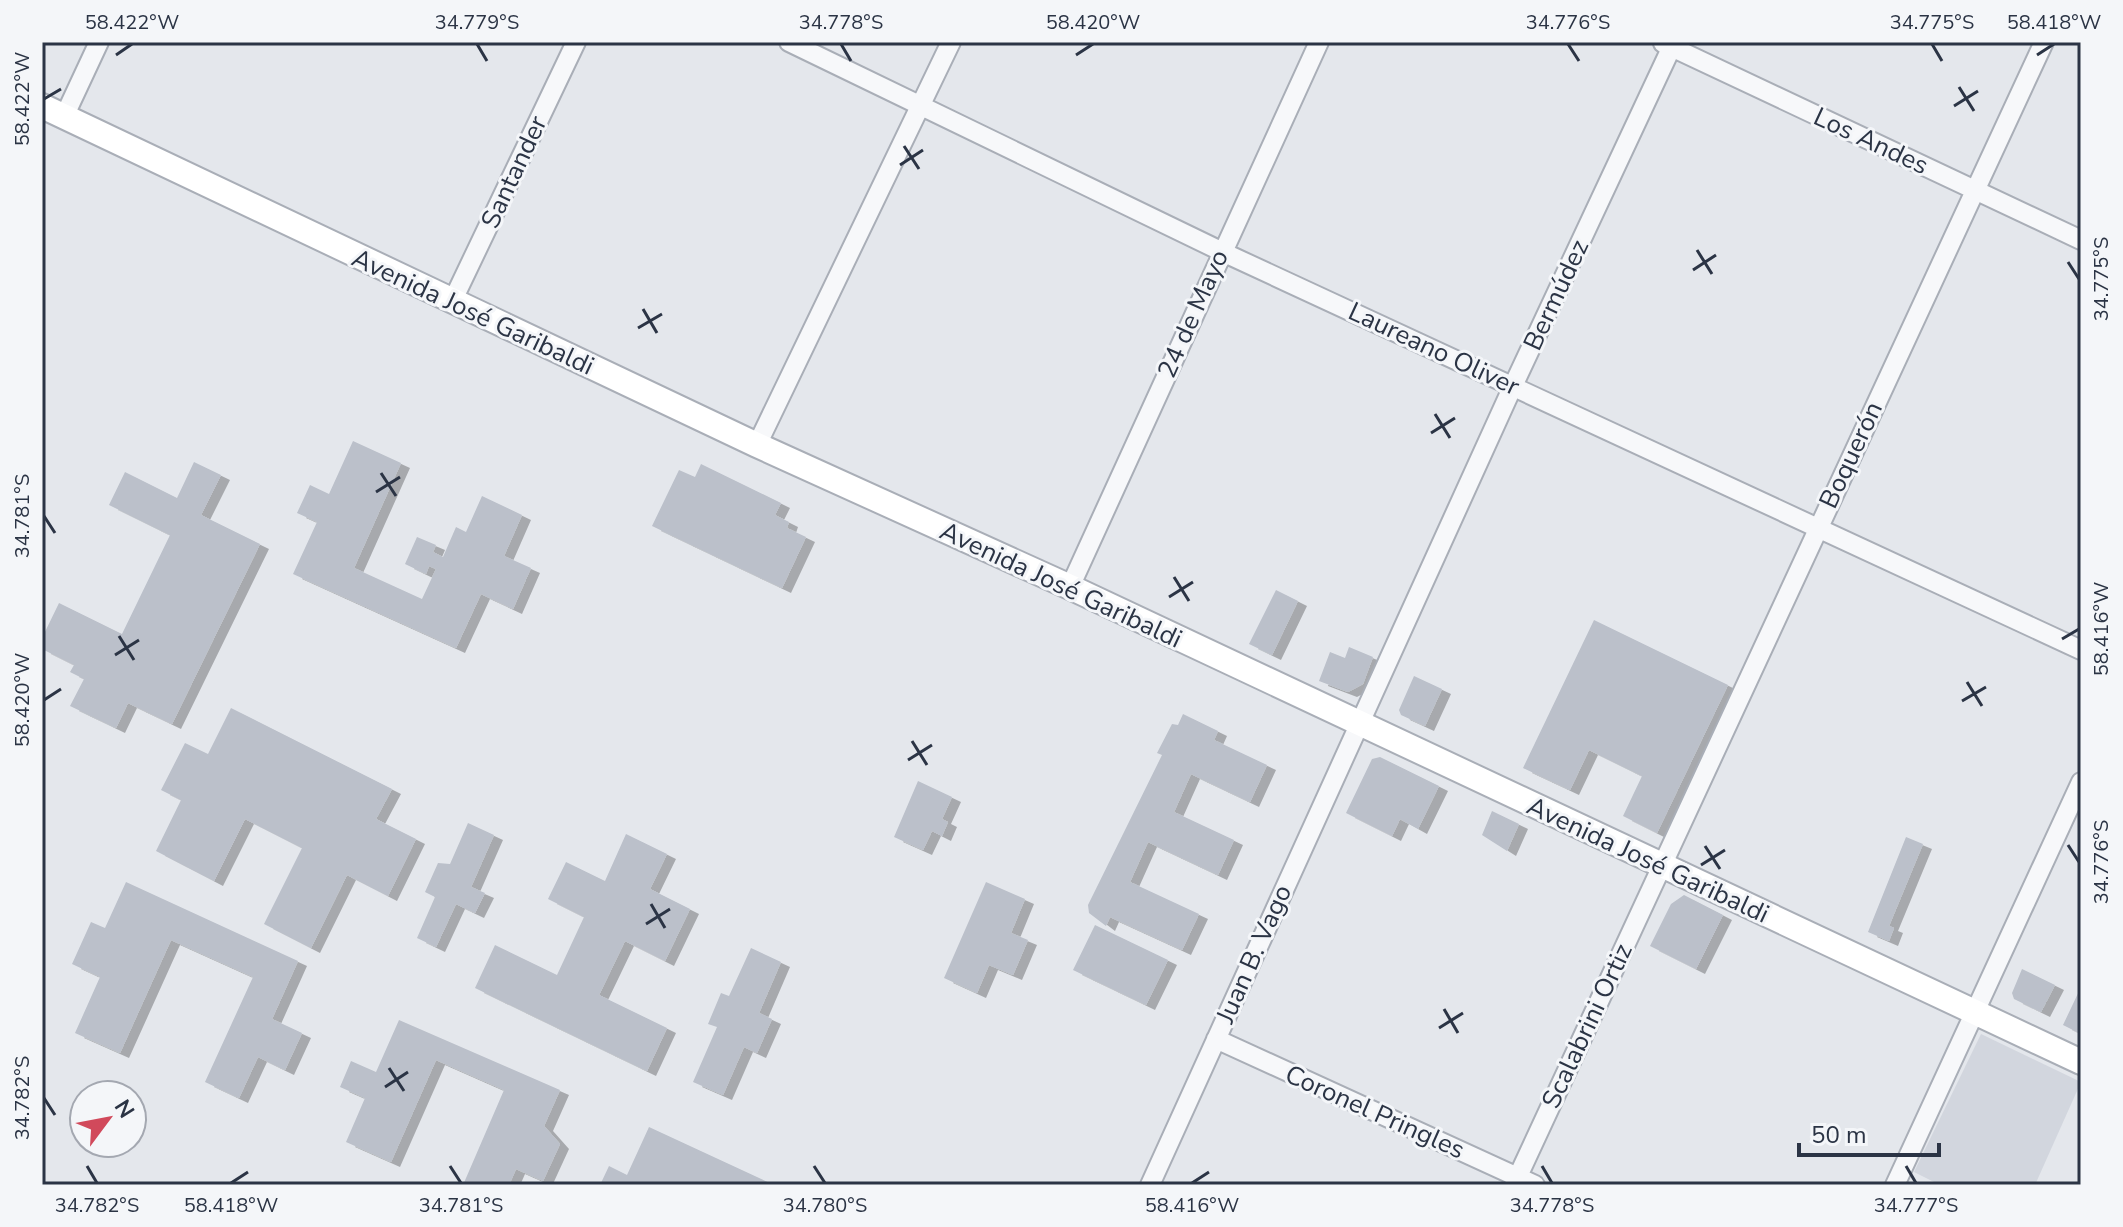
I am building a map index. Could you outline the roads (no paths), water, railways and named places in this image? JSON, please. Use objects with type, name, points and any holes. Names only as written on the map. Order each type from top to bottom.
[{"type":"main road","name":"Avenida José Garibaldi","points":[[42,106],[452,302],[1070,587],[1661,868],[2081,1062]]},
{"type":"street","points":[[64,117],[99,42]]},
{"type":"street","name":"Santander","points":[[452,302],[576,42]]},
{"type":"street","name":"Laureano Oliver","points":[[789,42],[1221,251],[2081,650]]},
{"type":"street","points":[[757,445],[951,42]]},
{"type":"street","name":"24 de Mayo","points":[[1070,587],[1319,42]]},
{"type":"street","name":"Boquerón","points":[[1661,868],[2044,42]]},
{"type":"street","name":"Los Andes","points":[[1669,44],[2081,240]]},
{"type":"street","name":"Bermúdez","points":[[1359,723],[1669,44]]},
{"type":"street","name":"Juan B. Vago","points":[[1150,1185],[1359,723]]},
{"type":"street","points":[[1895,1185],[2081,782]]},
{"type":"street","name":"Scalabrini Ortiz","points":[[1522,1182],[1661,868]]},
{"type":"street","name":"Coronel Pringles","points":[[1216,1039],[1522,1182]]}]
